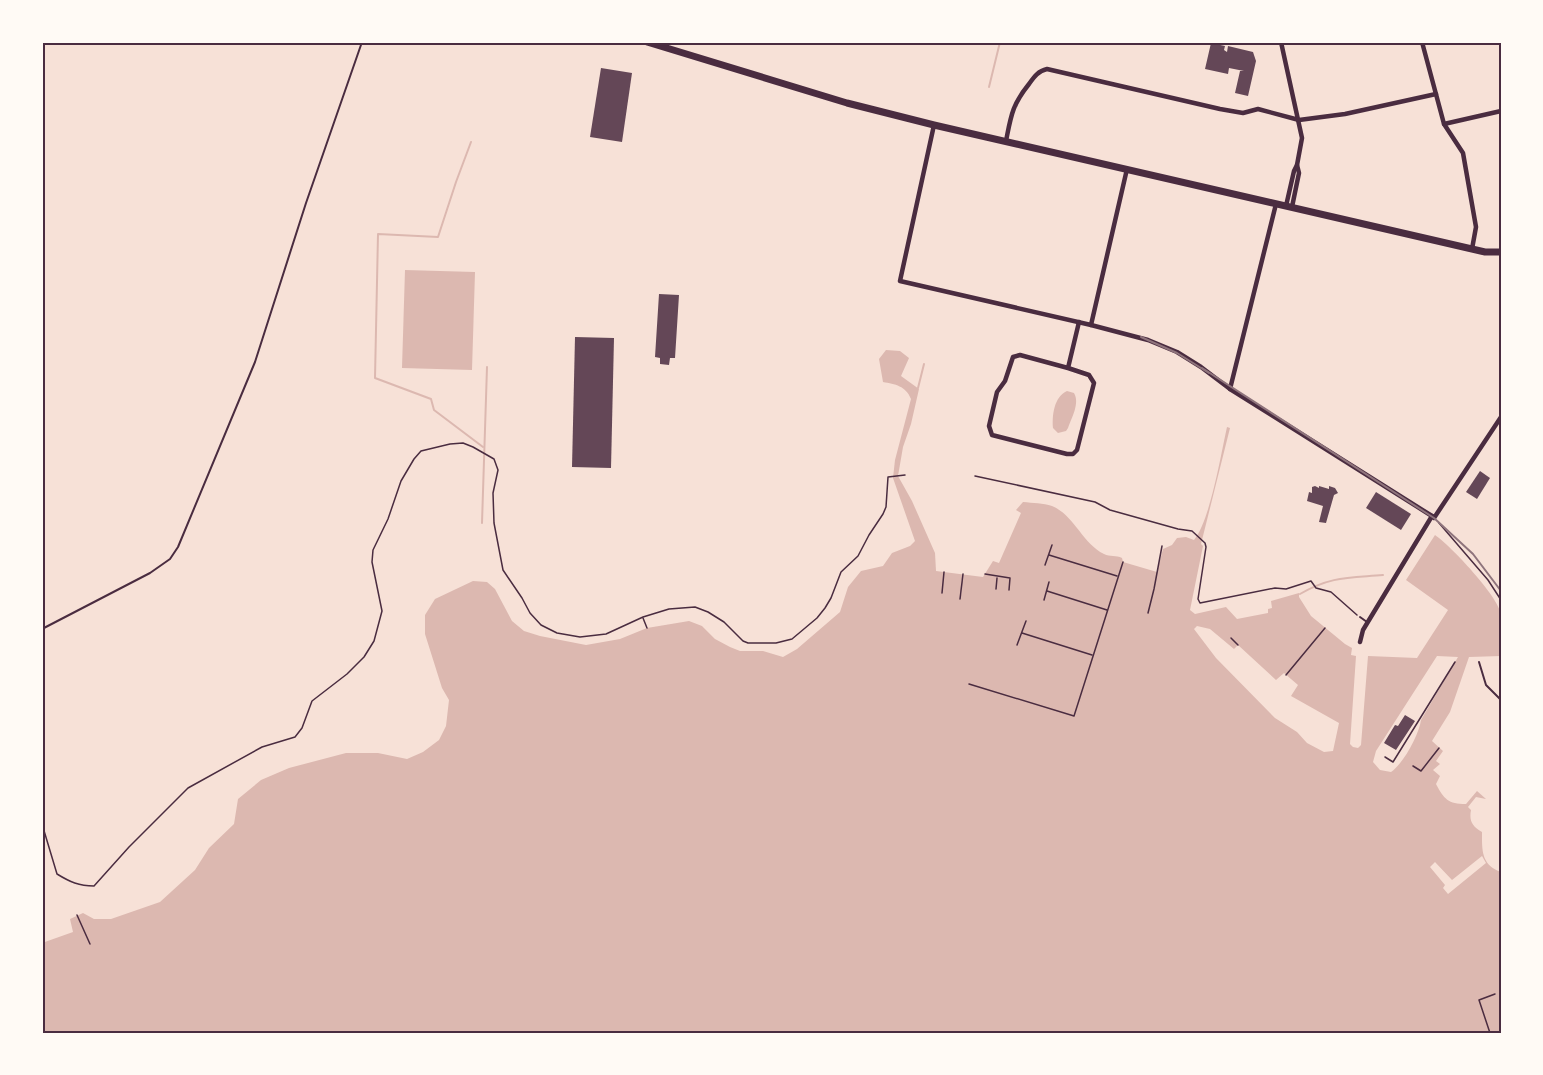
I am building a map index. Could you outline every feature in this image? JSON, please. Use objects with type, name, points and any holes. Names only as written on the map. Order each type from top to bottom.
[{"type":"main road","points":[[647,42],[847,103],[1485,252],[1501,252]]},
{"type":"street","points":[[1281,42],[1302,138],[1289,207]]},
{"type":"street","points":[[1422,42],[1444,124],[1463,153],[1476,227],[1472,249]]},
{"type":"street","points":[[1006,141],[1017,98],[1037,74],[1047,69],[1243,113],[1258,109],[1299,120],[1345,114],[1436,94]]},
{"type":"street","points":[[1444,124],[1501,111]]},
{"type":"street","points":[[934,124],[900,281],[1091,325],[1148,340],[1177,352],[1230,389],[1434,518],[1501,417]]},
{"type":"street","points":[[1091,325],[1127,169]]},
{"type":"street","points":[[1230,389],[1276,204]]},
{"type":"street","points":[[1068,368],[1079,322]]},
{"type":"street","points":[[1018,354],[1068,368],[1089,375],[1094,383],[1078,448],[1075,452],[1067,454],[992,435],[988,428],[997,392],[1005,381],[1013,357],[1018,354]]},
{"type":"street","points":[[1360,642],[1363,630],[1432,516]]},
{"type":"lane","points":[[42,629],[150,573],[170,559],[178,547],[255,362],[306,203],[362,42]]},
{"type":"lane","points":[[1360,617],[1368,622]]},
{"type":"lane","points":[[1479,662],[1486,685],[1501,700]]},
{"type":"path","points":[[42,824],[57,874],[81,886],[94,886],[188,788],[262,747],[295,737],[302,728],[312,702],[357,664],[374,641],[382,611],[372,562],[373,550],[388,519],[401,481],[421,451],[457,443],[473,447],[496,461],[498,470],[494,493],[494,523],[501,565],[538,622],[557,633],[579,637],[606,634],[643,617],[669,609],[695,607],[716,617],[748,643],[776,643],[792,639],[817,618],[825,608],[841,572],[858,556],[884,514],[888,477],[903,475]]},
{"type":"path","points":[[975,476],[1095,502],[1110,510],[1192,531],[1206,547],[1198,599],[1200,603],[1275,588],[1286,590],[1308,581],[1316,588],[1331,592],[1360,617]]},
{"type":"path","points":[[1432,516],[1488,580],[1501,600]]},
{"type":"path","points":[[1046,565],[1052,545]]},
{"type":"path","points":[[1148,613],[1162,546]]},
{"type":"path","points":[[1049,555],[1118,576]]},
{"type":"path","points":[[969,684],[1074,716],[1123,562]]},
{"type":"path","points":[[942,593],[944,572]]},
{"type":"path","points":[[960,599],[963,574]]},
{"type":"path","points":[[985,574],[1010,578],[1009,590]]},
{"type":"path","points":[[996,589],[997,576]]},
{"type":"path","points":[[1044,600],[1049,582]]},
{"type":"path","points":[[1047,591],[1108,610]]},
{"type":"path","points":[[643,617],[647,628]]},
{"type":"path","points":[[1017,645],[1026,621]]},
{"type":"path","points":[[1286,675],[1325,628]]},
{"type":"path","points":[[1022,633],[1093,656]]},
{"type":"path","points":[[1231,638],[1238,645]]},
{"type":"path","points":[[1384,757],[1393,762],[1455,662]]},
{"type":"path","points":[[1413,766],[1421,771],[1439,748]]},
{"type":"path","points":[[77,915],[90,944]]},
{"type":"path","points":[[1490,1033],[1479,1000],[1496,994]]},
{"type":"shaded area","points":[[405,270],[475,272],[472,370],[402,368]]},
{"type":"shaded area","points":[[886,350],[900,351],[909,358],[901,376],[919,389],[903,447],[898,476],[935,553],[936,571],[983,577],[993,561],[999,563],[1021,513],[1016,510],[1023,502],[1052,506],[1060,510],[1096,549],[1104,554],[1120,557],[1123,562],[1157,572],[1163,549],[1172,545],[1177,538],[1186,537],[1194,540],[1200,531],[1214,486],[1227,427],[1230,428],[1201,544],[1203,546],[1190,610],[1195,614],[1226,607],[1237,619],[1268,613],[1268,609],[1272,608],[1271,601],[1299,593],[1299,597],[1311,616],[1352,648],[1351,655],[1356,656],[1350,744],[1353,747],[1358,748],[1361,745],[1368,656],[1417,658],[1448,610],[1406,580],[1435,535],[1462,560],[1498,606],[1502,619],[1501,656],[1469,657],[1450,712],[1432,741],[1443,751],[1436,761],[1440,764],[1433,770],[1440,776],[1436,784],[1444,797],[1451,802],[1466,804],[1477,791],[1486,799],[1476,797],[1468,807],[1471,810],[1472,823],[1482,832],[1486,861],[1501,872],[1501,1033],[42,1033],[42,943],[73,932],[70,919],[83,913],[94,919],[111,919],[160,902],[195,870],[209,848],[234,824],[238,799],[261,780],[289,768],[346,753],[378,753],[407,759],[423,752],[439,740],[446,726],[449,700],[442,688],[425,634],[425,615],[435,599],[473,581],[487,582],[495,589],[512,621],[524,631],[586,645],[620,639],[647,628],[689,621],[702,626],[715,639],[740,651],[763,651],[783,657],[797,649],[840,612],[848,587],[861,571],[883,566],[892,553],[910,546],[915,541],[893,478],[895,460],[911,399],[903,388],[883,382],[879,359]],"holes":[[[1197,626],[1210,629],[1234,649],[1238,645],[1276,680],[1284,673],[1298,685],[1291,696],[1339,723],[1333,751],[1324,752],[1307,743],[1297,732],[1275,718],[1216,658],[1194,629]],[[1437,656],[1458,657],[1421,720],[1410,749],[1391,772],[1380,770],[1373,762],[1376,751]]]},
{"type":"shaded area","points":[[1067,391],[1074,393],[1076,406],[1066,431],[1058,433],[1053,428],[1054,412],[1059,397]]},
{"type":"pier","points":[[1482,856],[1486,863],[1448,894],[1443,888],[1445,885],[1430,867],[1435,862],[1452,880]]},
{"type":"building","points":[[1211,43],[1225,46],[1224,50],[1227,52],[1228,46],[1253,52],[1256,61],[1248,96],[1235,93],[1240,71],[1244,71],[1229,68],[1228,74],[1205,69]]},
{"type":"building","points":[[601,68],[632,73],[622,142],[590,137]]},
{"type":"building","points":[[659,294],[679,295],[675,358],[670,358],[669,365],[660,364],[660,358],[655,357]]},
{"type":"building","points":[[575,337],[614,338],[611,468],[572,467]]},
{"type":"building","points":[[1480,471],[1490,478],[1477,499],[1466,492]]},
{"type":"building","points":[[1329,486],[1335,488],[1338,493],[1334,495],[1326,523],[1319,522],[1323,506],[1307,501],[1309,492],[1312,493],[1312,487],[1329,489]]},
{"type":"building","points":[[1376,492],[1411,514],[1401,530],[1366,508]]},
{"type":"building","points":[[1405,715],[1415,721],[1396,750],[1384,743],[1395,725],[1398,726]]},
{"type":"waterway","points":[[989,87],[1000,42]]},
{"type":"waterway","points":[[471,142],[438,237],[378,234],[375,378],[431,399],[434,410],[483,447]]},
{"type":"waterway","points":[[918,388],[924,364]]},
{"type":"waterway","points":[[482,523],[487,367]]},
{"type":"waterway","points":[[1300,594],[1331,581],[1383,575]]},
{"type":"railway","points":[[1141,337],[1177,353],[1209,373]]},
{"type":"railway","points":[[1202,368],[1434,518],[1473,554],[1501,591]]}]
